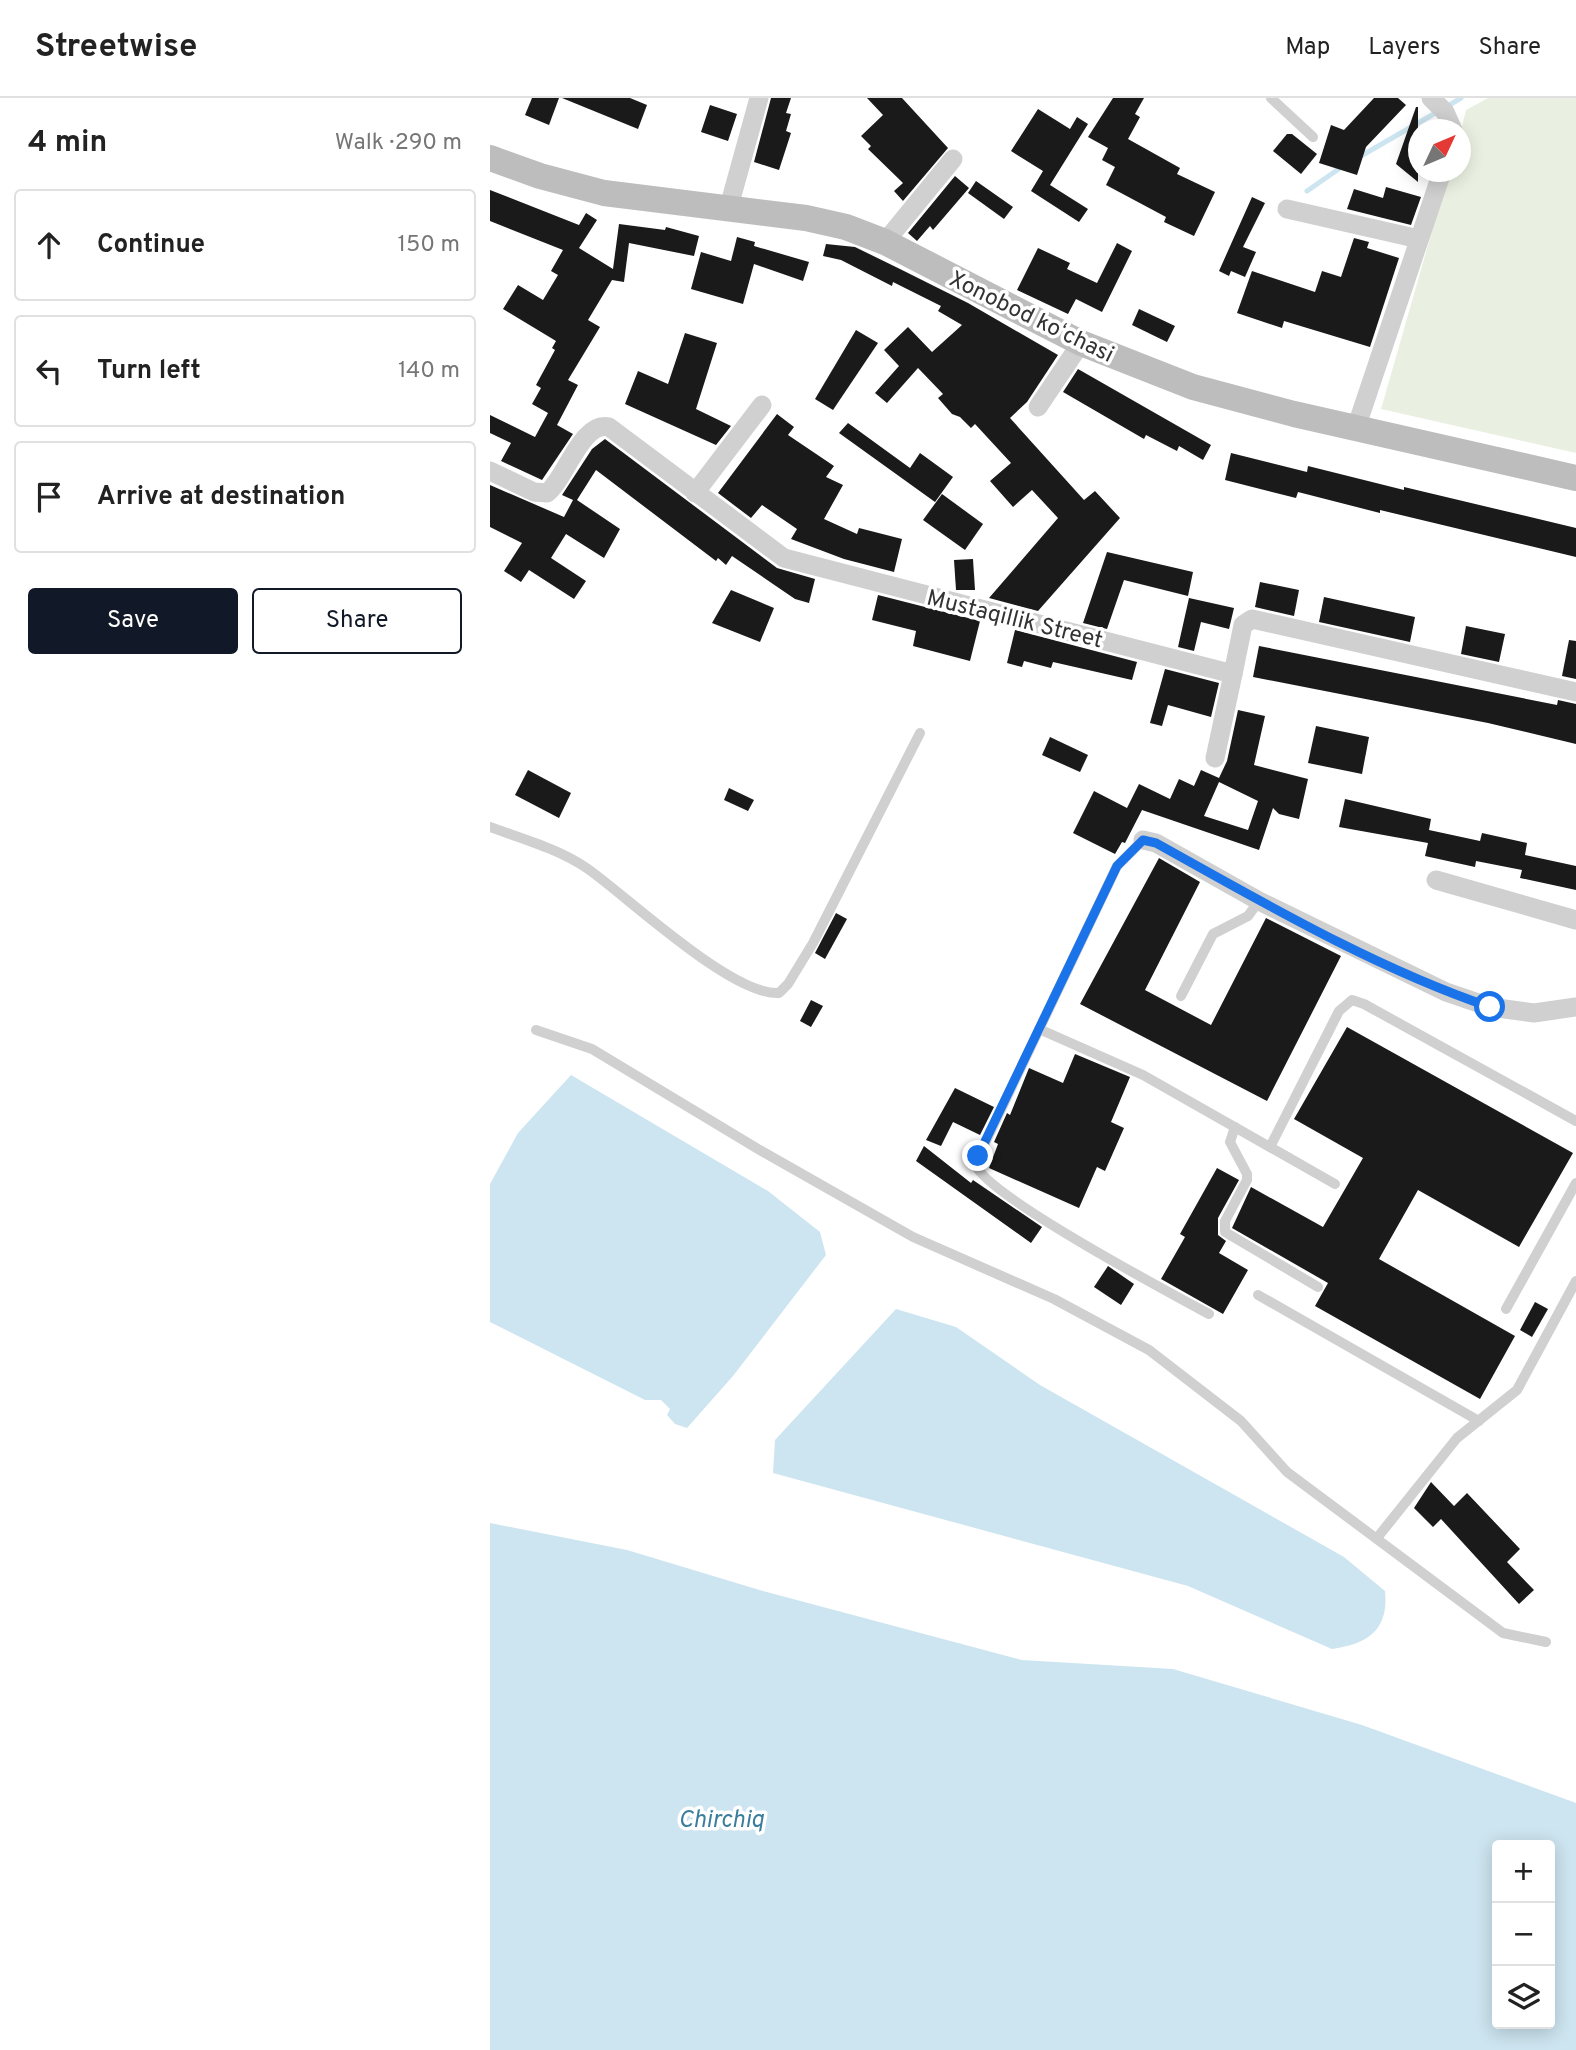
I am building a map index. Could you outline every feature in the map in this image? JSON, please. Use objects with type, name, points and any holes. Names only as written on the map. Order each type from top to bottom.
[{"type":"main road","name":"Xonobod koʻchasi","points":[[490,158],[540,176],[604,193],[826,222],[885,242],[1081,344],[1194,387],[1356,428],[1576,478]]},
{"type":"street","points":[[728,210],[759,98]]},
{"type":"street","points":[[1430,98],[1445,112],[1448,119]]},
{"type":"street","points":[[885,242],[953,159]]},
{"type":"street","points":[[1356,428],[1438,182]]},
{"type":"street","points":[[1287,209],[1419,239]]},
{"type":"street","points":[[1038,407],[1081,344]]},
{"type":"street","points":[[695,494],[762,405]]},
{"type":"street","name":"Mustaqillik Street","points":[[490,471],[534,492],[547,493],[590,431],[602,425],[609,427],[783,558],[1233,674]]},
{"type":"street","points":[[1215,758],[1243,625],[1252,619],[1576,692]]},
{"type":"street","points":[[1143,840],[1156,843],[1259,901],[1393,968],[1479,1003],[1534,1013],[1576,1007]]},
{"type":"street","points":[[1436,880],[1576,920]]},
{"type":"lane","points":[[1270,98],[1313,137]]},
{"type":"lane","points":[[490,827],[558,852],[587,869],[676,941],[756,990],[779,993],[788,984],[813,943],[920,733]]},
{"type":"lane","points":[[1143,840],[1117,866],[978,1156],[978,1171],[1068,1235],[1209,1314]]},
{"type":"lane","points":[[1181,996],[1213,934],[1248,916],[1259,901]]},
{"type":"lane","points":[[1270,1147],[1339,1011],[1352,1000],[1364,1004],[1576,1121]]},
{"type":"lane","points":[[1039,1029],[1143,1075],[1335,1184]]},
{"type":"lane","points":[[536,1030],[592,1049],[758,1149],[913,1237],[1054,1299],[1149,1350],[1241,1421],[1287,1472],[1503,1633],[1546,1642]]},
{"type":"lane","points":[[1235,1127],[1230,1142],[1247,1174],[1247,1181],[1225,1221],[1225,1232],[1318,1287]]},
{"type":"lane","points":[[1506,1309],[1576,1183]]},
{"type":"lane","points":[[1377,1538],[1457,1438],[1517,1390],[1576,1281]]},
{"type":"lane","points":[[1258,1295],[1479,1420]]},
{"type":"green space","points":[[1488,98],[1576,98],[1576,453],[1381,409],[1446,182],[1471,182],[1471,119],[1464,119],[1466,110]]},
{"type":"water","points":[[571,1075],[768,1191],[820,1232],[826,1255],[733,1376],[687,1428],[675,1424],[667,1415],[670,1409],[661,1400],[645,1400],[490,1322],[490,1184],[518,1133]]},
{"type":"water","points":[[896,1309],[956,1327],[1040,1385],[1344,1557],[1385,1591],[1383,1616],[1374,1633],[1356,1643],[1332,1649],[1188,1586],[773,1473],[775,1440]]},
{"type":"water","name":"Chirchiq","points":[[490,1523],[627,1550],[763,1591],[1022,1660],[1173,1669],[1362,1725],[1576,1803],[1576,2050],[490,2050]]},
{"type":"building","points":[[532,98],[559,98],[549,125],[525,115]]},
{"type":"building","points":[[562,98],[630,98],[647,105],[638,129]]},
{"type":"building","points":[[771,98],[791,98],[786,113],[791,114],[786,131],[791,133],[779,170],[754,162]]},
{"type":"building","points":[[867,98],[902,98],[948,148],[903,201],[894,191],[903,183],[868,149],[871,146],[861,136],[883,115]]},
{"type":"building","points":[[1113,98],[1144,98],[1135,114],[1140,117],[1128,139],[1180,168],[1177,174],[1215,192],[1194,236],[1164,222],[1166,217],[1106,185],[1115,167],[1102,160],[1108,148],[1088,137]]},
{"type":"building","points":[[1374,98],[1398,98],[1406,105],[1366,147],[1357,175],[1319,163],[1331,125],[1344,130]]},
{"type":"building","points":[[710,105],[737,114],[728,141],[701,132]]},
{"type":"building","points":[[1416,107],[1418,107],[1418,119],[1412,119]]},
{"type":"building","points":[[1038,109],[1070,129],[1077,117],[1088,124],[1050,185],[1088,209],[1079,222],[1031,191],[1043,171],[1011,151]]},
{"type":"building","points":[[1408,130],[1408,174],[1396,164]]},
{"type":"building","points":[[1287,134],[1292,134],[1317,154],[1301,174],[1273,151]]},
{"type":"building","points":[[955,176],[969,188],[933,230],[930,226],[917,241],[908,233]]},
{"type":"building","points":[[976,181],[1013,207],[1004,219],[968,193]]},
{"type":"building","points":[[1386,187],[1421,197],[1411,225],[1347,209],[1354,189],[1383,198]]},
{"type":"building","points":[[490,190],[579,225],[586,213],[597,220],[579,248],[613,269],[619,224],[665,230],[666,227],[699,236],[694,256],[629,243],[624,282],[612,280],[588,320],[600,327],[568,380],[578,385],[557,425],[573,434],[542,480],[501,461],[511,443],[490,433],[490,415],[535,437],[548,413],[532,404],[541,388],[536,385],[555,350],[552,348],[556,341],[503,309],[518,285],[543,300],[558,275],[551,271],[563,250],[490,221]]},
{"type":"building","points":[[1252,197],[1265,203],[1243,247],[1256,252],[1245,277],[1231,271],[1229,276],[1219,271]]},
{"type":"building","points":[[737,237],[755,242],[754,246],[809,262],[803,281],[754,264],[743,304],[691,289],[701,252],[731,261]]},
{"type":"building","points":[[1354,238],[1369,242],[1367,248],[1399,258],[1370,347],[1284,321],[1282,328],[1237,313],[1252,271],[1315,292],[1322,271],[1341,277]]},
{"type":"building","points":[[1117,243],[1132,251],[1102,312],[1076,299],[1068,314],[1017,290],[1038,248],[1070,263],[1067,269],[1097,283]]},
{"type":"building","points":[[826,244],[855,247],[968,303],[1058,355],[1027,402],[1010,418],[1084,500],[1095,491],[1120,518],[1038,611],[989,598],[1058,518],[1032,490],[1013,507],[990,481],[1011,463],[975,424],[971,428],[960,417],[952,414],[938,398],[943,394],[918,368],[887,403],[875,393],[899,366],[884,350],[908,327],[932,352],[962,325],[938,311],[941,306],[893,282],[892,286],[841,260],[823,256]]},
{"type":"building","points":[[1139,309],[1175,326],[1167,342],[1132,325]]},
{"type":"building","points":[[856,330],[878,343],[833,410],[815,399]]},
{"type":"building","points":[[685,333],[717,343],[696,409],[731,426],[716,445],[625,404],[638,371],[668,384]]},
{"type":"building","points":[[1078,369],[1211,445],[1203,460],[1179,446],[1177,451],[1146,435],[1144,439],[1063,392]]},
{"type":"building","points":[[777,414],[794,427],[788,435],[834,466],[826,477],[843,485],[824,519],[857,534],[859,528],[902,539],[894,572],[844,559],[791,539],[797,529],[762,505],[751,518],[718,493]]},
{"type":"building","points":[[848,423],[910,468],[920,453],[953,477],[935,502],[839,433]]},
{"type":"building","points":[[605,439],[777,568],[815,579],[809,603],[795,599],[732,556],[726,565],[718,558],[716,561],[596,470],[577,500],[620,529],[604,558],[566,534],[551,558],[586,581],[574,599],[529,570],[521,582],[504,571],[522,543],[490,527],[490,485],[564,517],[573,500],[562,495],[592,449]]},
{"type":"building","points":[[1231,453],[1307,472],[1308,466],[1576,528],[1576,557],[1298,492],[1296,498],[1225,480]]},
{"type":"building","points":[[942,494],[983,524],[965,550],[923,520]]},
{"type":"building","points":[[1107,552],[1193,572],[1188,596],[1124,580],[1107,629],[1083,623]]},
{"type":"building","points":[[973,559],[975,590],[956,590],[954,560]]},
{"type":"building","points":[[1260,582],[1299,590],[1294,616],[1255,607]]},
{"type":"building","points":[[731,590],[774,608],[760,642],[712,623]]},
{"type":"building","points":[[878,595],[980,621],[970,661],[913,646],[916,631],[872,620]]},
{"type":"building","points":[[1324,597],[1415,617],[1410,642],[1319,622]]},
{"type":"building","points":[[1189,598],[1234,608],[1229,629],[1201,622],[1194,651],[1178,647]]},
{"type":"building","points":[[1466,626],[1505,634],[1499,662],[1461,654]]},
{"type":"building","points":[[1015,630],[1137,662],[1132,680],[1053,662],[1051,668],[1024,661],[1022,667],[1007,663]]},
{"type":"building","points":[[1569,640],[1576,641],[1576,679],[1562,676]]},
{"type":"building","points":[[1259,646],[1557,705],[1558,700],[1576,704],[1576,744],[1488,723],[1253,677]]},
{"type":"building","points":[[1165,669],[1219,683],[1211,717],[1168,705],[1162,726],[1150,723]]},
{"type":"building","points":[[1238,710],[1265,716],[1254,765],[1308,779],[1299,819],[1279,814],[1273,808],[1259,850],[1142,810],[1125,843],[1122,842],[1115,854],[1073,833],[1094,791],[1127,808],[1139,784],[1170,799],[1179,779],[1194,786],[1201,770],[1219,778],[1227,761]],"holes":[[[1219,782],[1258,801],[1248,830],[1204,816]]]},
{"type":"building","points":[[1316,726],[1369,737],[1362,774],[1308,763]]},
{"type":"building","points":[[1050,737],[1088,755],[1080,772],[1042,755]]},
{"type":"building","points":[[528,770],[571,793],[559,818],[515,795]]},
{"type":"building","points":[[729,788],[754,800],[748,811],[724,800]]},
{"type":"building","points":[[1345,799],[1431,819],[1429,830],[1480,841],[1482,833],[1527,843],[1525,855],[1576,866],[1576,890],[1520,878],[1522,870],[1476,861],[1475,867],[1425,856],[1428,843],[1339,827]]},
{"type":"building","points":[[1159,858],[1200,882],[1145,990],[1211,1025],[1266,918],[1341,956],[1267,1101],[1080,1004]]},
{"type":"building","points":[[836,913],[847,919],[825,959],[815,953]]},
{"type":"building","points":[[811,1000],[823,1006],[811,1027],[800,1021]]},
{"type":"building","points":[[1347,1027],[1573,1153],[1519,1247],[1418,1190],[1379,1259],[1515,1336],[1480,1399],[1315,1306],[1328,1283],[1232,1228],[1251,1187],[1323,1227],[1363,1158],[1294,1119]]},
{"type":"building","points":[[1075,1054],[1130,1077],[1111,1122],[1124,1128],[1105,1171],[1097,1167],[1079,1208],[989,1168],[998,1144],[994,1142],[1007,1113],[1010,1115],[1029,1068],[1063,1083]]},
{"type":"building","points":[[955,1088],[994,1107],[980,1135],[953,1122],[941,1146],[926,1140]]},
{"type":"building","points":[[924,1146],[971,1183],[973,1180],[1042,1227],[1031,1243],[916,1161]]},
{"type":"building","points":[[1217,1168],[1239,1180],[1218,1218],[1218,1235],[1226,1241],[1219,1253],[1248,1270],[1223,1314],[1161,1279],[1185,1237],[1180,1234]]},
{"type":"building","points":[[1108,1266],[1134,1284],[1121,1305],[1094,1287]]},
{"type":"building","points":[[1535,1302],[1548,1309],[1532,1337],[1520,1330]]},
{"type":"building","points":[[1431,1482],[1454,1506],[1467,1493],[1520,1549],[1507,1562],[1534,1590],[1519,1604],[1441,1519],[1433,1527],[1414,1508]]},
{"type":"waterway","points":[[1446,107],[1461,98]]},
{"type":"waterway","points":[[1361,156],[1437,112]]},
{"type":"waterway","points":[[1307,191],[1343,166]]},
{"type":"route","points":[[978,1156],[1117,866],[1138,842],[1143,840],[1156,843],[1259,901],[1393,968],[1446,992],[1490,1007]]}]
